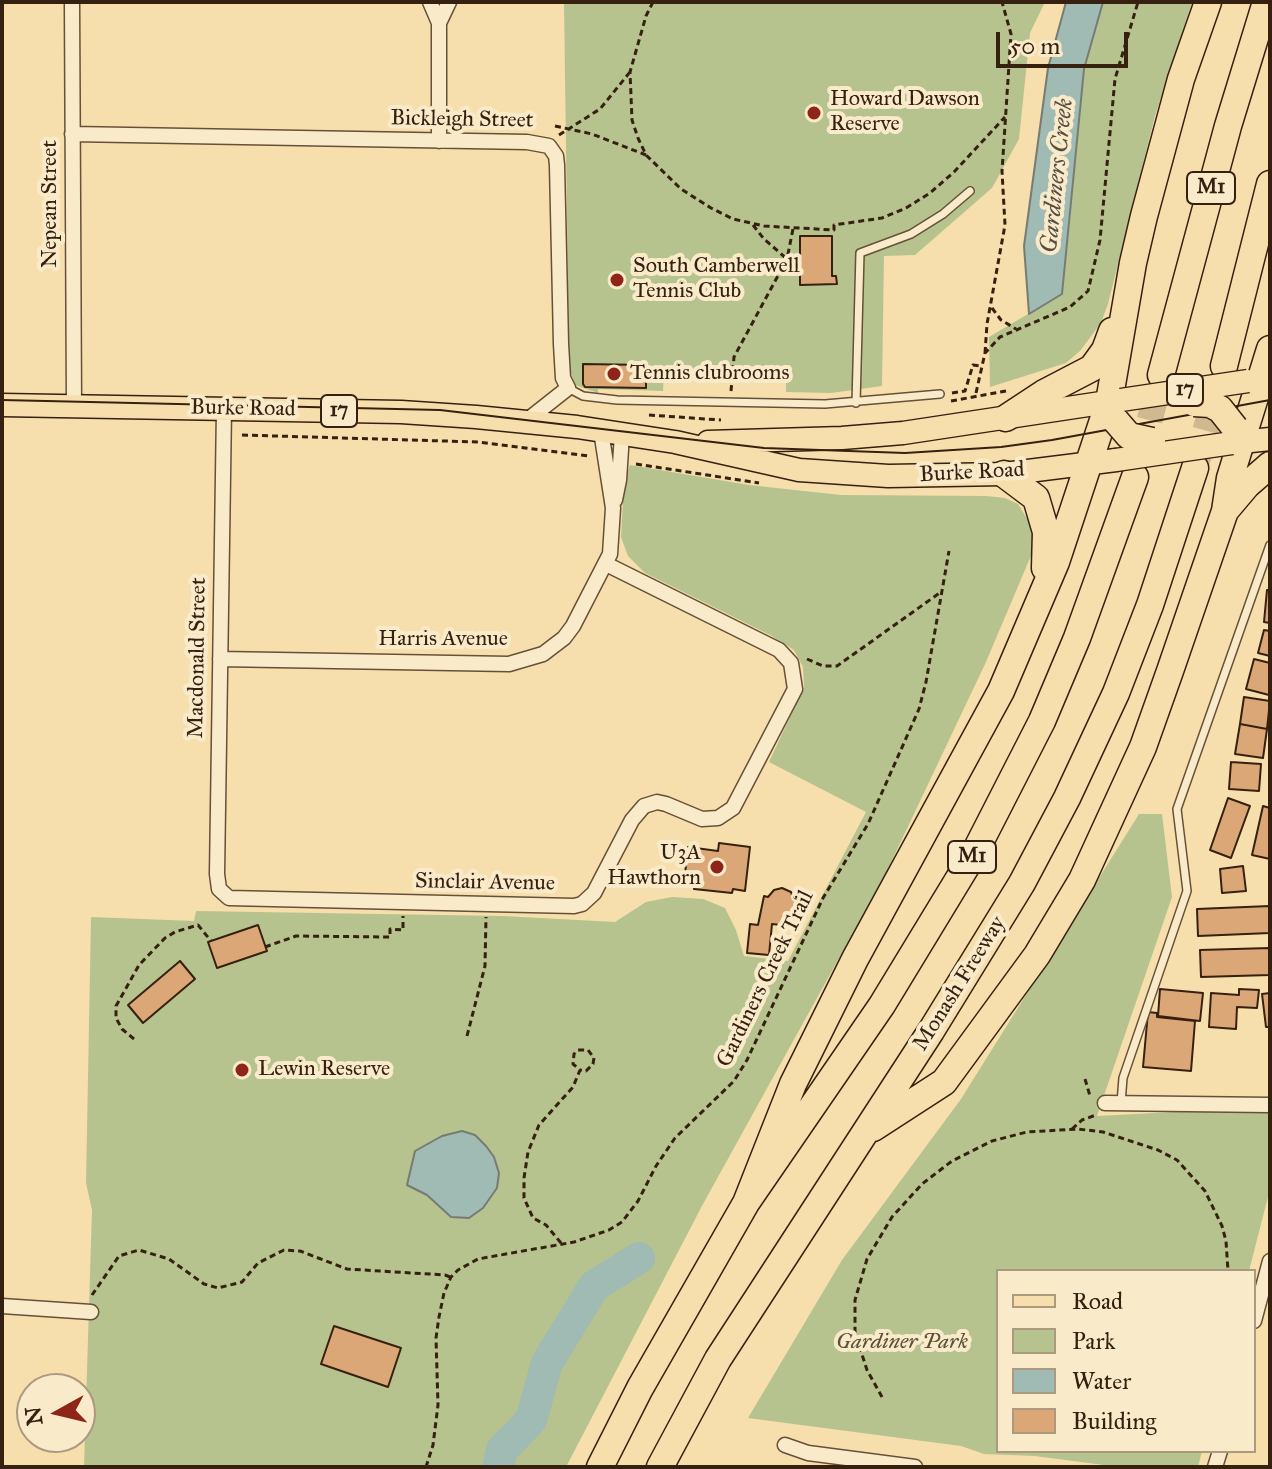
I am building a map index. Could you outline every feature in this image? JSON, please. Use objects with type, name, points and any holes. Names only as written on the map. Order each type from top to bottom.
[{"type":"highway","points":[[1006,418],[1044,393],[1079,377],[1097,363],[1111,336],[1181,79],[1208,2]]},
{"type":"highway","name":"M1","points":[[1162,384],[1228,126],[1266,2]]},
{"type":"highway","name":"M1","points":[[1224,366],[1270,184]]},
{"type":"highway","points":[[746,1203],[793,1084],[855,959],[1001,691],[1041,599],[1096,463],[1115,407],[1133,263]]},
{"type":"highway","points":[[863,1135],[944,1082],[1037,955],[1082,880],[1143,747],[1225,511],[1236,437],[1270,349]]},
{"type":"highway","points":[[1162,384],[1223,411],[1236,437]]},
{"type":"highway","points":[[1115,407],[1124,432],[1134,438],[1160,441],[1190,459]]},
{"type":"highway","name":"Monash Freeway","points":[[660,1467],[718,1359],[982,949],[1022,883],[1067,798],[1131,656],[1190,459]]},
{"type":"highway","points":[[1225,511],[1247,485],[1270,465]]},
{"type":"highway","points":[[1004,474],[1028,490],[1041,510],[1047,552],[1041,599]]},
{"type":"highway","name":"M1","points":[[600,1467],[647,1376],[746,1203],[882,1005],[975,852],[1047,710],[1077,638],[1135,477]]},
{"type":"main road","name":"Burke Road","points":[[675,442],[869,436],[1115,407],[1162,384],[1260,379]]},
{"type":"main road","name":"Burke Road","points":[[2,405],[401,412],[525,422],[675,442],[799,470],[919,476],[1004,474],[1096,463],[1190,459],[1236,437],[1270,439]]},
{"type":"street","name":"Nepean Street","points":[[72,2],[74,406]]},
{"type":"street","points":[[430,2],[439,23],[439,141]]},
{"type":"street","points":[[439,23],[449,2]]},
{"type":"street","name":"Bickleigh Street","points":[[72,134],[545,144],[553,150],[557,165],[563,370],[568,388]]},
{"type":"street","points":[[525,422],[568,388]]},
{"type":"street","name":"Macdonald Street","points":[[224,409],[217,874],[223,895],[234,899]]},
{"type":"street","name":"Harris Avenue","points":[[220,659],[521,662],[543,654],[564,638],[583,610],[612,545],[613,508],[621,462],[611,433]]},
{"type":"street","name":"Harris Avenue","points":[[611,433],[605,459],[613,508]]},
{"type":"street","name":"Sinclair Avenue","points":[[234,899],[565,907],[582,904],[594,893],[632,820],[644,806],[666,804],[702,819],[725,815],[738,801],[795,689],[791,663],[779,650],[606,564]]},
{"type":"street","points":[[1101,1109],[1121,1103],[1270,1105]]},
{"type":"street","points":[[1256,1314],[1270,1261]]},
{"type":"street","points":[[2,1306],[91,1312]]},
{"type":"street","points":[[785,1445],[808,1453],[915,1467]]},
{"type":"lane","points":[[856,403],[858,256],[864,250],[889,243],[925,226],[970,191]]},
{"type":"lane","points":[[568,388],[583,396],[617,400],[856,403],[940,394]]},
{"type":"lane","points":[[1121,1103],[1123,1078],[1187,891],[1177,809],[1270,545]]},
{"type":"path","points":[[646,155],[632,120],[630,72],[653,2]]},
{"type":"path","points":[[976,393],[1005,225],[1002,171],[1011,34],[1002,2]]},
{"type":"path","points":[[985,353],[1000,337],[1080,301],[1092,279],[1100,240],[1115,79],[1138,2]]},
{"type":"path","points":[[556,137],[600,109],[630,72]]},
{"type":"path","points":[[555,126],[573,128],[646,155],[681,189],[711,208],[752,224],[834,230],[834,225],[870,222],[906,208],[930,193],[1005,117]]},
{"type":"path","points":[[752,224],[787,259]]},
{"type":"path","points":[[731,379],[734,357],[787,259],[793,229]]},
{"type":"path","points":[[991,305],[1001,320],[1016,329]]},
{"type":"path","points":[[940,394],[965,391],[973,365],[981,366]]},
{"type":"path","points":[[242,435],[478,442],[605,459]]},
{"type":"path","points":[[621,462],[772,485]]},
{"type":"path","name":"Gardiners Creek Trail","points":[[451,1277],[468,1263],[591,1237],[622,1222],[675,1138],[734,1081],[747,1060],[816,910],[868,824],[919,709],[949,551]]},
{"type":"path","points":[[801,656],[823,666],[837,666],[941,592]]},
{"type":"path","points":[[265,947],[296,936],[390,937],[390,929],[403,930],[403,904]]},
{"type":"path","points":[[467,1036],[485,966],[486,906]]},
{"type":"path","points":[[134,1039],[122,1029],[116,1018],[116,1006],[139,965],[175,932],[198,925],[211,941]]},
{"type":"path","points":[[578,1050],[588,1050],[594,1058],[593,1064],[586,1071],[580,1070],[572,1059],[578,1050]]},
{"type":"path","points":[[562,1244],[546,1225],[533,1218],[524,1198],[524,1178],[528,1152],[539,1125],[573,1087],[580,1070]]},
{"type":"path","points":[[1072,1129],[1101,1109]]},
{"type":"path","points":[[882,1397],[858,1347],[855,1300],[867,1259],[892,1217],[922,1184],[972,1150],[1018,1134],[1072,1129],[1103,1132],[1158,1150],[1184,1167],[1205,1191],[1222,1226],[1228,1269]]},
{"type":"path","points":[[89,1297],[119,1256],[139,1250],[169,1259],[204,1284],[218,1288],[242,1282],[258,1263],[284,1250],[300,1251],[347,1269],[451,1277],[444,1293],[436,1338],[438,1405],[433,1445],[426,1467]]},
{"type":"green space","points":[[564,2],[1045,2],[1030,33],[1019,139],[992,188],[915,255],[884,256],[882,386],[831,393],[786,392],[786,375],[664,372],[663,391],[598,389],[598,393],[575,385],[569,367]]},
{"type":"green space","points":[[1103,2],[1192,2],[1155,116],[1108,304],[1101,323],[1080,351],[1066,363],[990,387],[989,337],[1045,304],[1084,69]]},
{"type":"green space","name":"Lewin Reserve","points":[[630,465],[749,485],[841,495],[1005,498],[1018,504],[1031,525],[1034,537],[1033,551],[986,662],[885,875],[703,1204],[566,1467],[84,1467],[84,1453],[96,1453],[96,1373],[87,1373],[92,1210],[86,1183],[91,917],[194,921],[196,911],[503,916],[615,922],[646,902],[672,897],[703,899],[725,908],[744,956],[788,961],[866,812],[769,762],[804,687],[803,667],[794,650],[645,573],[628,556],[621,537],[625,478]]},
{"type":"green space","name":"Gardiner Park","points":[[1139,814],[1162,814],[1172,897],[1097,1116],[1270,1107],[1270,1189],[1250,1269],[996,1269],[996,1453],[1202,1453],[1198,1467],[1119,1467],[1035,1456],[984,1454],[961,1446],[748,1418],[842,1260],[961,1099]]},
{"type":"water","points":[[1066,2],[1103,2],[1084,69],[1062,294],[1029,314],[1024,246],[1048,68]]},
{"type":"water","points":[[462,1131],[475,1135],[486,1146],[494,1157],[499,1173],[497,1188],[483,1208],[469,1218],[451,1217],[427,1195],[407,1185],[415,1151],[442,1136]]},
{"type":"building","points":[[800,236],[832,236],[832,276],[836,276],[837,284],[800,285]]},
{"type":"building","name":"Tennis clubrooms","points":[[583,364],[646,365],[646,388],[585,387]]},
{"type":"building","points":[[1267,590],[1270,590],[1270,623],[1264,622]]},
{"type":"building","points":[[1264,630],[1270,631],[1270,656],[1258,653]]},
{"type":"building","points":[[1254,659],[1270,663],[1269,695],[1246,689]]},
{"type":"building","points":[[1244,697],[1270,701],[1267,729],[1240,724]]},
{"type":"building","points":[[1240,724],[1267,729],[1263,758],[1235,754]]},
{"type":"building","points":[[1231,762],[1261,764],[1259,791],[1229,789]]},
{"type":"building","points":[[1228,798],[1250,806],[1231,858],[1210,850]]},
{"type":"building","points":[[1263,806],[1270,808],[1270,859],[1252,855]]},
{"type":"building","name":"U3A Hawthorn","points":[[719,843],[750,847],[745,891],[733,889],[732,893],[694,889],[695,884],[684,883],[688,847],[718,851]]},
{"type":"building","points":[[1243,866],[1246,891],[1222,893],[1220,869]]},
{"type":"building","points":[[782,888],[791,892],[793,899],[801,900],[798,927],[772,924],[769,955],[747,953],[750,924],[758,925],[764,896],[768,897],[774,890]]},
{"type":"building","points":[[1270,906],[1270,933],[1198,936],[1197,909]]},
{"type":"building","points":[[258,925],[267,951],[217,968],[208,942]]},
{"type":"building","points":[[1270,948],[1270,975],[1201,977],[1200,950]]},
{"type":"building","points":[[180,961],[195,979],[143,1023],[128,1005]]},
{"type":"building","points":[[1160,989],[1203,993],[1200,1021],[1158,1016]]},
{"type":"building","points":[[1239,989],[1259,990],[1257,1008],[1237,1007],[1236,1029],[1209,1027],[1211,993],[1239,995]]},
{"type":"building","points":[[1270,993],[1270,1027],[1266,1027],[1262,994]]},
{"type":"building","points":[[1148,1012],[1157,1013],[1157,1017],[1195,1021],[1191,1071],[1143,1067]]},
{"type":"building","points":[[334,1326],[401,1348],[388,1387],[321,1364]]},
{"type":"waterway","name":"Gardiners Creek","points":[[498,1467],[502,1450],[531,1420],[547,1363],[594,1286],[639,1258]]},
{"type":"tunnel","points":[[1140,458],[1161,375]]},
{"type":"tunnel","points":[[1195,468],[1218,385]]},
{"type":"tram line","points":[[2,400],[440,410],[764,448],[905,453],[1001,447],[1052,440],[1270,400]]},
{"type":"place","name":"Howard Dawson Reserve","points":[[814,113]]},
{"type":"place","name":"South Camberwell Tennis Club","points":[[617,280]]},
{"type":"place","name":"Tennis clubrooms","points":[[614,374]]},
{"type":"place","name":"U3A Hawthorn","points":[[717,867]]},
{"type":"place","name":"Lewin Reserve","points":[[242,1070]]}]
